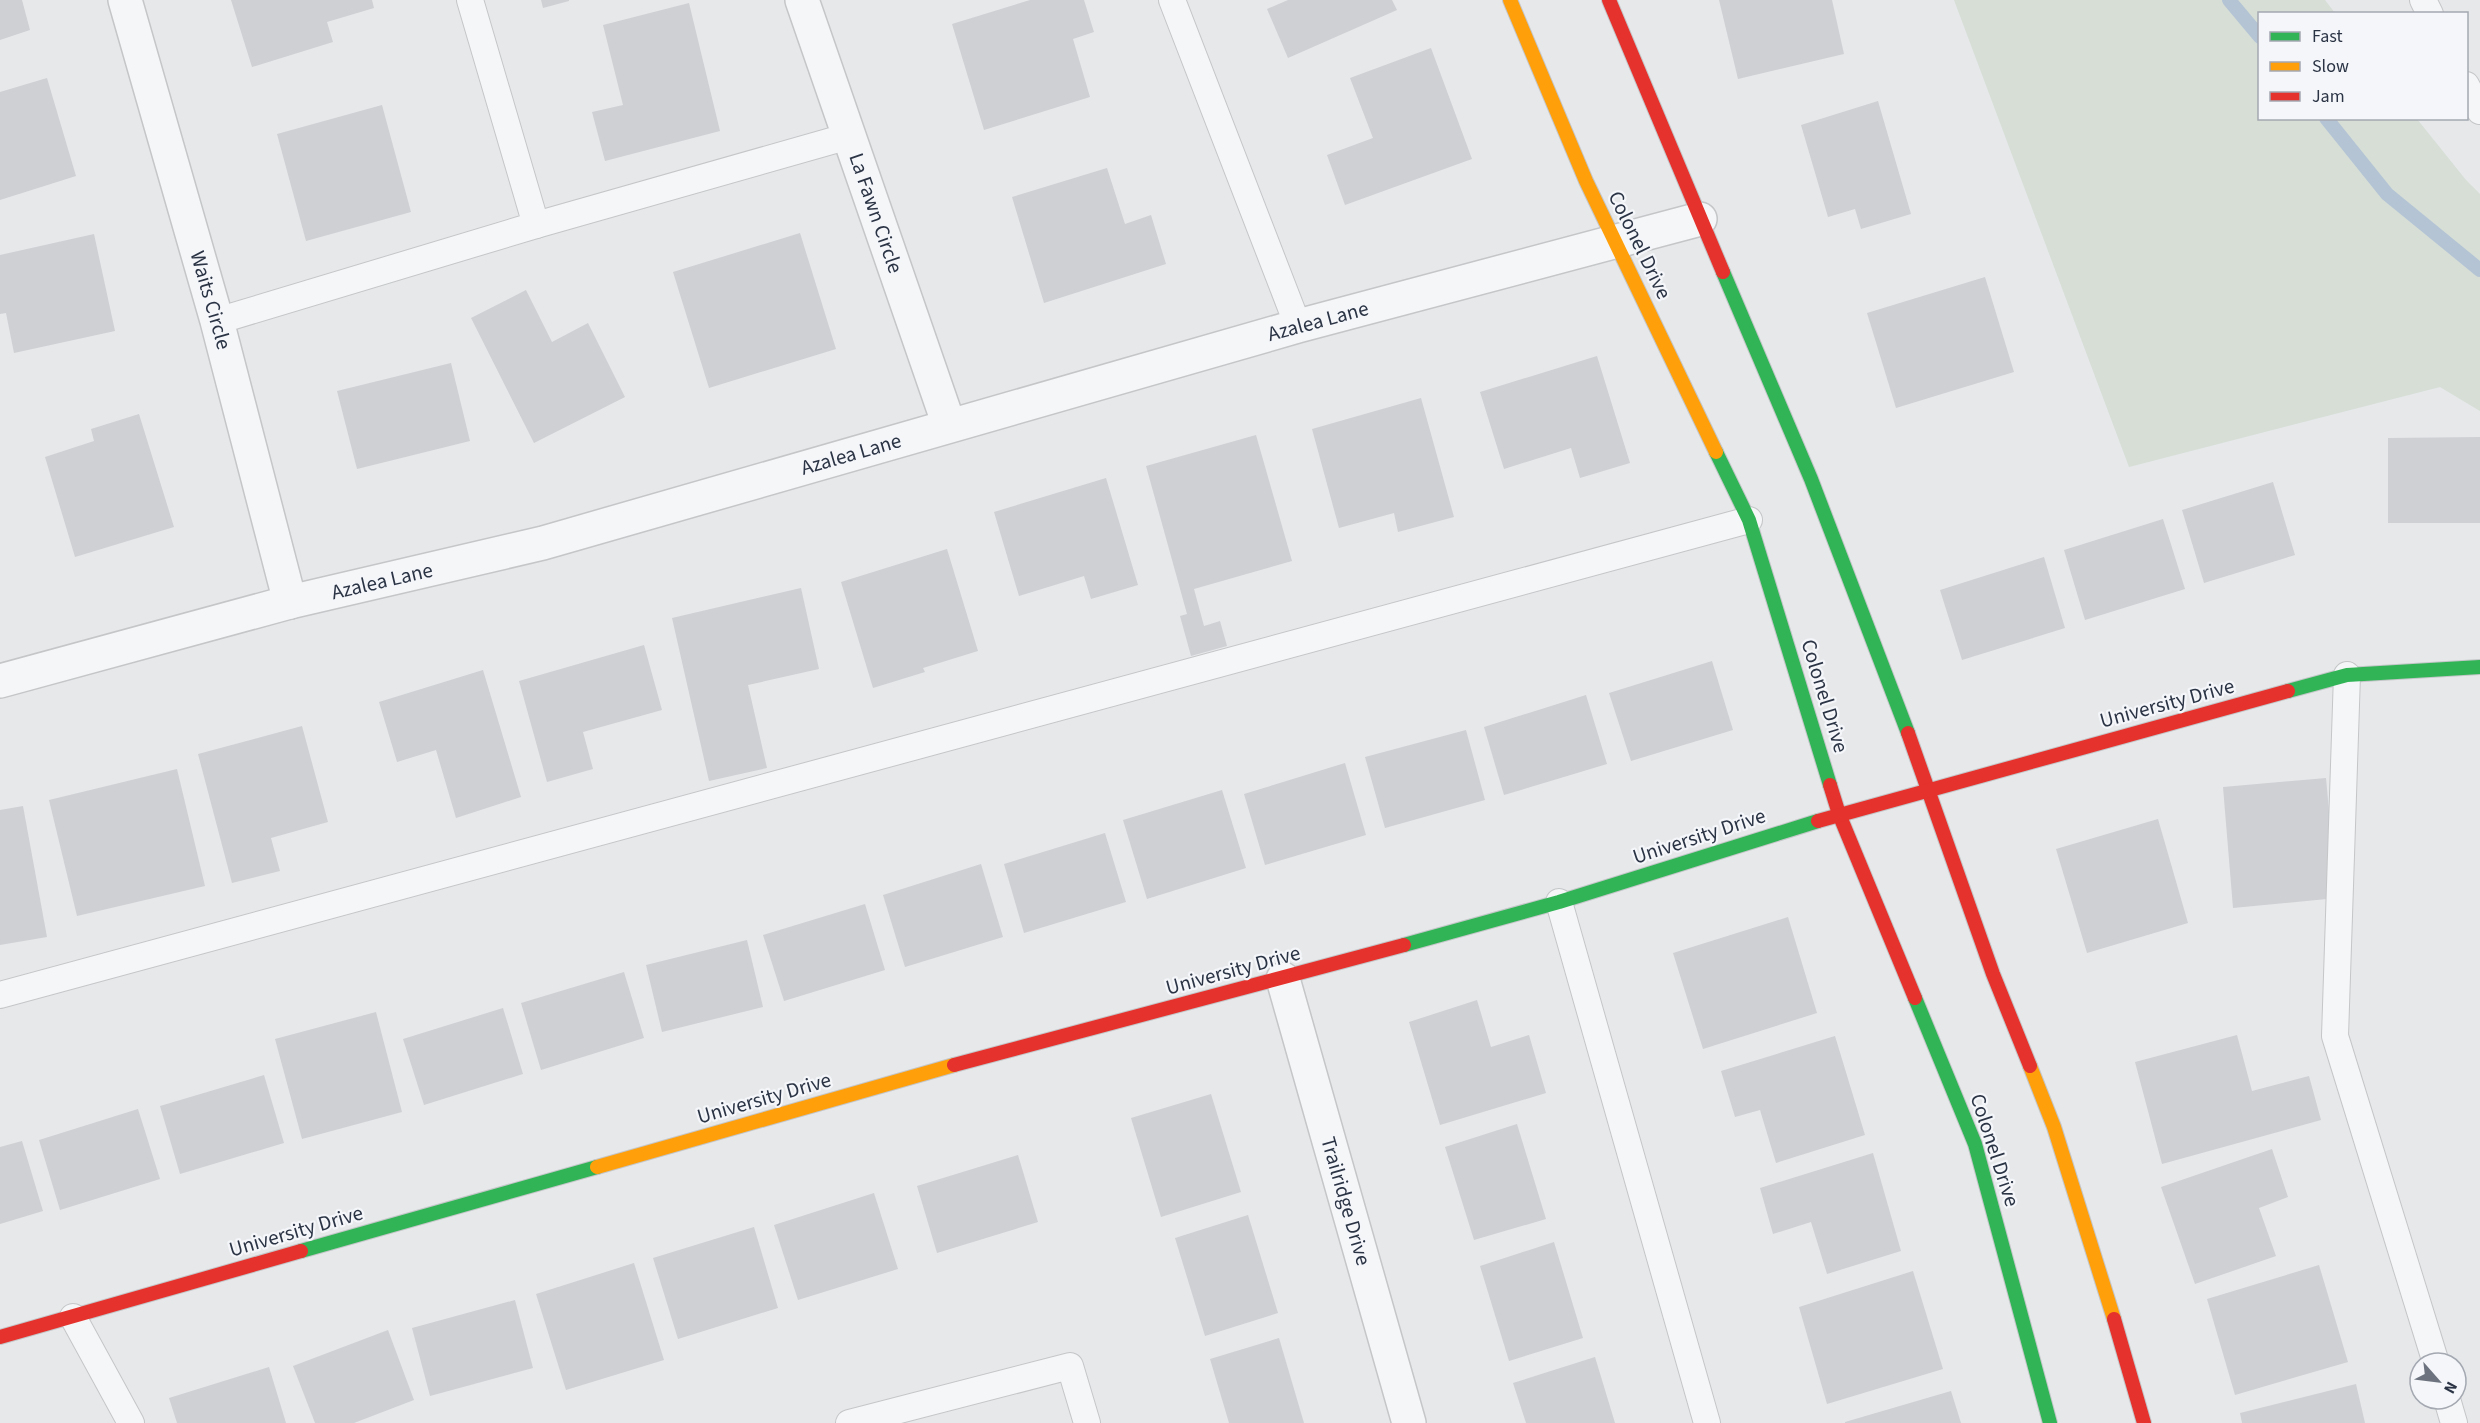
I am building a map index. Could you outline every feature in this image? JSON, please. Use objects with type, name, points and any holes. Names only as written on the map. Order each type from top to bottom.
[{"type":"street","name":"Waits Circle","points":[[125,0],[218,321],[290,602]]},
{"type":"street","name":"La Fawn Circle","points":[[802,0],[949,425]]},
{"type":"street","name":"Colonel Drive","points":[[1510,0],[1586,181],[1749,520],[1839,813],[1975,1144],[2050,1423]]},
{"type":"street","points":[[1609,0],[1811,478],[1929,789],[1994,974],[2054,1127],[2144,1423]]},
{"type":"street","name":"Azalea Lane","points":[[0,681],[290,602],[543,543],[1298,326],[1700,219]]},
{"type":"street","name":"University Drive","points":[[0,1337],[1005,1051],[1559,902],[1839,813],[2347,675],[2480,667]]},
{"type":"street","name":"Trailridge Drive","points":[[1283,978],[1409,1423]]},
{"type":"lane","points":[[470,0],[536,225]]},
{"type":"lane","points":[[1172,0],[1298,326]]},
{"type":"lane","points":[[2468,89],[2480,111]]},
{"type":"lane","points":[[218,321],[536,225],[849,136]]},
{"type":"lane","points":[[0,995],[1749,520]]},
{"type":"lane","points":[[2347,675],[2336,1035],[2432,1351]]},
{"type":"lane","points":[[1559,902],[1707,1423]]},
{"type":"lane","points":[[73,1317],[131,1423]]},
{"type":"lane","points":[[849,1423],[1070,1366],[1087,1423]]},
{"type":"shaded area","points":[[1954,0],[2325,0],[2334,12],[2258,12],[2258,120],[2418,120],[2480,194],[2480,411],[2440,387],[2129,467]]},
{"type":"building","points":[[0,0],[22,0],[30,30],[0,40]]},
{"type":"building","points":[[231,0],[372,0],[374,8],[327,22],[333,42],[252,67]]},
{"type":"building","points":[[541,0],[569,0],[569,1],[543,8]]},
{"type":"building","points":[[1030,0],[1084,0],[1094,32],[1073,39],[1090,97],[984,130],[952,24]]},
{"type":"building","points":[[1288,0],[1392,0],[1397,10],[1288,58],[1267,9]]},
{"type":"building","points":[[1719,0],[1832,0],[1844,54],[1738,79]]},
{"type":"building","points":[[689,3],[720,131],[605,161],[592,112],[623,105],[603,25]]},
{"type":"building","points":[[1431,48],[1472,159],[1345,205],[1327,155],[1373,138],[1350,78]]},
{"type":"building","points":[[47,78],[76,176],[0,200],[0,92]]},
{"type":"building","points":[[1878,101],[1911,214],[1861,229],[1855,209],[1828,217],[1801,125]]},
{"type":"building","points":[[382,105],[411,212],[306,241],[277,134]]},
{"type":"building","points":[[1107,168],[1125,224],[1151,215],[1166,264],[1044,303],[1012,197]]},
{"type":"building","points":[[800,233],[836,349],[709,388],[673,272]]},
{"type":"building","points":[[94,234],[115,331],[14,353],[6,313],[0,314],[0,255]]},
{"type":"building","points":[[1985,277],[2014,372],[1896,408],[1867,313]]},
{"type":"building","points":[[526,290],[552,342],[588,323],[625,397],[534,443],[471,318]]},
{"type":"building","points":[[1597,356],[1630,463],[1580,478],[1571,448],[1504,469],[1480,392]]},
{"type":"building","points":[[451,363],[470,441],[357,469],[337,391]]},
{"type":"building","points":[[1421,398],[1454,517],[1398,532],[1394,513],[1339,528],[1312,429]]},
{"type":"building","points":[[139,414],[174,527],[75,557],[45,457],[94,441],[91,429]]},
{"type":"building","points":[[1256,435],[1292,561],[1194,589],[1204,626],[1220,621],[1227,646],[1191,656],[1180,616],[1187,614],[1146,466]]},
{"type":"building","points":[[2480,437],[2480,523],[2388,523],[2388,438]]},
{"type":"building","points":[[1106,478],[1138,585],[1091,599],[1084,576],[1019,596],[994,512]]},
{"type":"building","points":[[2273,482],[2295,555],[2204,583],[2182,510]]},
{"type":"building","points":[[2163,519],[2185,589],[2085,620],[2064,550]]},
{"type":"building","points":[[947,549],[978,651],[923,668],[925,672],[873,688],[841,582]]},
{"type":"building","points":[[2044,557],[2065,628],[1962,660],[1940,590]]},
{"type":"building","points":[[801,588],[819,669],[748,685],[767,768],[709,781],[672,618]]},
{"type":"building","points":[[644,645],[662,710],[583,732],[593,769],[547,782],[519,681]]},
{"type":"building","points":[[1712,661],[1733,730],[1631,761],[1609,693]]},
{"type":"building","points":[[483,670],[521,797],[456,818],[436,750],[397,762],[379,702]]},
{"type":"building","points":[[1586,695],[1607,764],[1504,795],[1484,727]]},
{"type":"building","points":[[302,726],[328,822],[271,838],[280,871],[232,883],[198,754]]},
{"type":"building","points":[[1466,730],[1485,800],[1385,828],[1365,757]]},
{"type":"building","points":[[1345,763],[1366,835],[1265,865],[1244,794]]},
{"type":"building","points":[[177,769],[205,886],[77,916],[49,800]]},
{"type":"building","points":[[2326,778],[2337,898],[2233,908],[2223,787]]},
{"type":"building","points":[[1222,790],[1246,868],[1147,899],[1123,820]]},
{"type":"building","points":[[23,806],[47,937],[0,945],[0,810]]},
{"type":"building","points":[[2158,819],[2188,923],[2087,953],[2056,849]]},
{"type":"building","points":[[1105,833],[1126,902],[1024,933],[1004,864]]},
{"type":"building","points":[[981,864],[1003,937],[905,967],[883,895]]},
{"type":"building","points":[[865,904],[885,970],[784,1001],[763,935]]},
{"type":"building","points":[[1788,917],[1817,1013],[1703,1049],[1673,953]]},
{"type":"building","points":[[747,940],[763,1007],[662,1032],[646,965]]},
{"type":"building","points":[[624,972],[644,1038],[541,1070],[521,1003]]},
{"type":"building","points":[[1477,1000],[1491,1047],[1529,1035],[1546,1093],[1440,1125],[1409,1022]]},
{"type":"building","points":[[503,1008],[523,1074],[424,1105],[403,1039]]},
{"type":"building","points":[[376,1012],[402,1112],[302,1139],[275,1039]]},
{"type":"building","points":[[2237,1035],[2252,1091],[2309,1076],[2321,1120],[2162,1164],[2135,1062]]},
{"type":"building","points":[[1835,1036],[1865,1135],[1776,1163],[1760,1110],[1735,1117],[1721,1071]]},
{"type":"building","points":[[264,1075],[284,1143],[180,1174],[160,1106]]},
{"type":"building","points":[[1211,1094],[1241,1192],[1161,1217],[1131,1118]]},
{"type":"building","points":[[138,1109],[160,1179],[60,1210],[39,1140]]},
{"type":"building","points":[[1517,1124],[1546,1219],[1474,1240],[1445,1147]]},
{"type":"building","points":[[22,1141],[43,1211],[0,1224],[0,1147]]},
{"type":"building","points":[[2272,1149],[2288,1197],[2259,1208],[2276,1256],[2195,1284],[2161,1187]]},
{"type":"building","points":[[1873,1153],[1901,1251],[1827,1274],[1811,1222],[1773,1234],[1760,1188]]},
{"type":"building","points":[[1018,1155],[1038,1222],[937,1253],[917,1186]]},
{"type":"building","points":[[874,1193],[898,1269],[798,1300],[774,1225]]},
{"type":"building","points":[[1248,1215],[1278,1313],[1205,1336],[1175,1238]]},
{"type":"building","points":[[754,1227],[778,1308],[678,1339],[653,1258]]},
{"type":"building","points":[[1554,1242],[1583,1338],[1509,1361],[1480,1266]]},
{"type":"building","points":[[634,1263],[664,1360],[566,1390],[536,1294]]},
{"type":"building","points":[[2319,1265],[2348,1362],[2235,1395],[2207,1299]]},
{"type":"building","points":[[1913,1271],[1943,1369],[1827,1404],[1799,1307]]},
{"type":"building","points":[[515,1300],[533,1368],[430,1396],[412,1328]]},
{"type":"building","points":[[388,1330],[414,1400],[354,1423],[315,1423],[293,1366]]},
{"type":"building","points":[[1279,1338],[1304,1423],[1229,1423],[1210,1359]]},
{"type":"building","points":[[1595,1357],[1615,1423],[1526,1423],[1513,1383]]},
{"type":"building","points":[[269,1367],[286,1423],[177,1423],[169,1398]]},
{"type":"building","points":[[2356,1384],[2365,1423],[2242,1423],[2240,1413]]},
{"type":"building","points":[[1951,1391],[1961,1423],[1845,1423],[1845,1422]]},
{"type":"waterway","points":[[2229,0],[2258,35]]},
{"type":"waterway","points":[[2328,120],[2387,194],[2480,270]]},
{"type":"traffic: fast","points":[[1723,272],[1811,479],[1908,733]]},
{"type":"traffic: fast","points":[[1716,452],[1749,520],[1830,785]]},
{"type":"traffic: fast","points":[[2288,691],[2347,675],[2480,667]]},
{"type":"traffic: fast","points":[[1404,945],[1559,902],[1818,821]]},
{"type":"traffic: fast","points":[[1915,998],[1975,1144],[2050,1423]]},
{"type":"traffic: fast","points":[[301,1251],[597,1167]]},
{"type":"traffic: slow","points":[[1510,0],[1586,181],[1716,452]]},
{"type":"traffic: slow","points":[[597,1167],[954,1065]]},
{"type":"traffic: slow","points":[[2030,1066],[2054,1127],[2114,1319]]},
{"type":"traffic: jam","points":[[1609,0],[1723,272]]},
{"type":"traffic: jam","points":[[1818,821],[2288,691]]},
{"type":"traffic: jam","points":[[1908,733],[1993,974],[2030,1066]]},
{"type":"traffic: jam","points":[[1830,785],[1839,814],[1915,998]]},
{"type":"traffic: jam","points":[[954,1065],[1404,945]]},
{"type":"traffic: jam","points":[[0,1337],[301,1251]]},
{"type":"traffic: jam","points":[[2114,1319],[2144,1423]]}]
